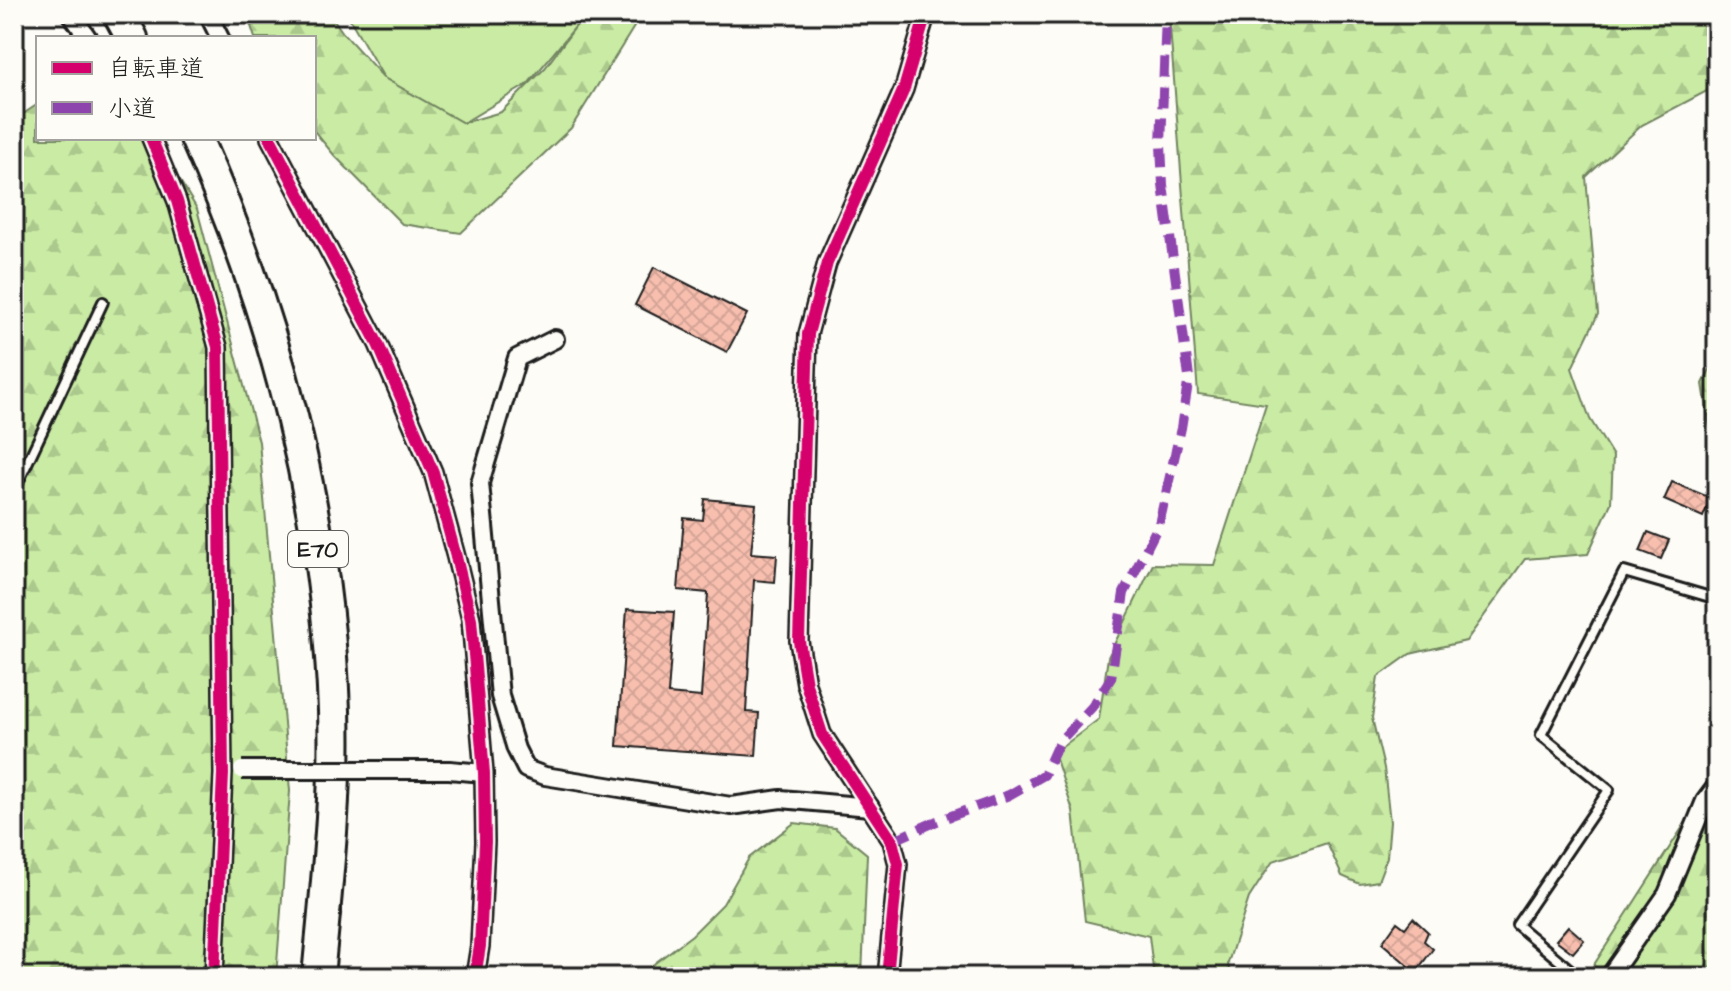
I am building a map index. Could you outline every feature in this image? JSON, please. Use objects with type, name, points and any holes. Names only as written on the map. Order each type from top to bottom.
[{"type":"highway","points":[[119,14],[131,36]]},
{"type":"highway","points":[[134,14],[146,36]]},
{"type":"highway","name":"E70","points":[[184,140],[209,197],[247,306],[276,407],[297,501],[313,617],[317,710],[316,802],[301,977]]},
{"type":"highway","name":"E70","points":[[197,140],[221,193],[260,307],[288,404],[310,498],[327,613],[334,712],[333,801],[318,977]]},
{"type":"highway","points":[[333,801],[336,977]]},
{"type":"street","points":[[71,14],[87,36]]},
{"type":"street","points":[[208,14],[219,36]]},
{"type":"street","points":[[887,977],[898,864],[892,841],[822,734],[806,684],[799,641],[808,334],[827,263],[904,89],[926,14]]},
{"type":"street","points":[[152,140],[177,201],[218,347],[223,774],[214,977]]},
{"type":"street","points":[[271,140],[378,344],[433,472],[471,619],[484,773],[481,916],[475,977]]},
{"type":"street","points":[[555,339],[517,358],[480,483],[500,696],[516,749],[526,769],[545,776],[731,806],[781,799],[870,807]]},
{"type":"street","points":[[476,701],[500,696]]},
{"type":"street","points":[[223,774],[242,770],[449,770],[484,773]]},
{"type":"street","points":[[1609,977],[1667,894],[1705,801],[1717,785]]},
{"type":"lane","points":[[14,491],[103,302]]},
{"type":"lane","points":[[1579,977],[1517,925],[1609,790],[1541,735],[1624,572],[1717,599]]},
{"type":"green space","points":[[247,14],[330,14],[384,78],[463,123],[501,112],[545,68],[585,14],[642,14],[571,128],[461,233],[402,224],[316,133],[316,36],[254,36]]},
{"type":"green space","points":[[347,14],[586,14],[528,84],[463,123],[384,78]]},
{"type":"green space","points":[[1169,14],[1717,14],[1717,67],[1707,91],[1642,125],[1586,177],[1598,314],[1572,368],[1590,419],[1613,456],[1611,503],[1588,554],[1525,559],[1466,641],[1410,654],[1378,677],[1372,718],[1384,768],[1390,822],[1387,857],[1378,881],[1360,884],[1342,876],[1327,843],[1273,861],[1249,898],[1228,963],[1230,977],[1154,977],[1149,936],[1085,921],[1073,811],[1054,753],[1099,719],[1108,657],[1153,564],[1214,565],[1266,404],[1198,394]]},
{"type":"green space","points":[[36,105],[36,140],[155,140],[197,209],[259,442],[290,791],[276,977],[14,977],[14,120]]},
{"type":"green space","points":[[1717,354],[1717,472],[1703,384]]},
{"type":"green space","points":[[1717,774],[1717,953],[1705,977],[1586,977]]},
{"type":"green space","points":[[794,823],[835,828],[867,854],[862,977],[641,977],[692,935],[723,904],[749,858]]},
{"type":"building","points":[[654,267],[747,314],[727,352],[635,305]]},
{"type":"building","points":[[1672,482],[1711,498],[1703,517],[1664,500]]},
{"type":"building","points":[[705,499],[756,504],[751,553],[777,555],[775,582],[754,580],[746,712],[759,713],[756,756],[617,746],[627,609],[674,612],[668,694],[701,697],[708,593],[678,590],[684,518],[703,520]]},
{"type":"building","points":[[1648,532],[1669,540],[1661,559],[1640,551]]},
{"type":"building","points":[[1413,918],[1428,932],[1424,941],[1433,949],[1416,972],[1382,943],[1397,922],[1405,928]]},
{"type":"building","points":[[1568,926],[1584,940],[1573,953],[1556,940]]},
{"type":"marked path","points":[[892,841],[1009,795],[1044,775],[1059,742],[1092,707],[1111,678],[1124,593],[1159,524],[1189,377],[1163,185],[1161,145],[1166,14]]},
{"type":"cycle path","points":[[887,977],[898,864],[892,841],[822,734],[806,684],[799,641],[808,334],[827,263],[904,89],[926,14]]},
{"type":"cycle path","points":[[152,140],[177,201],[218,347],[223,774],[214,977]]},
{"type":"cycle path","points":[[271,140],[378,344],[433,472],[456,557],[471,619],[484,773],[485,842],[480,946],[475,977]]}]
